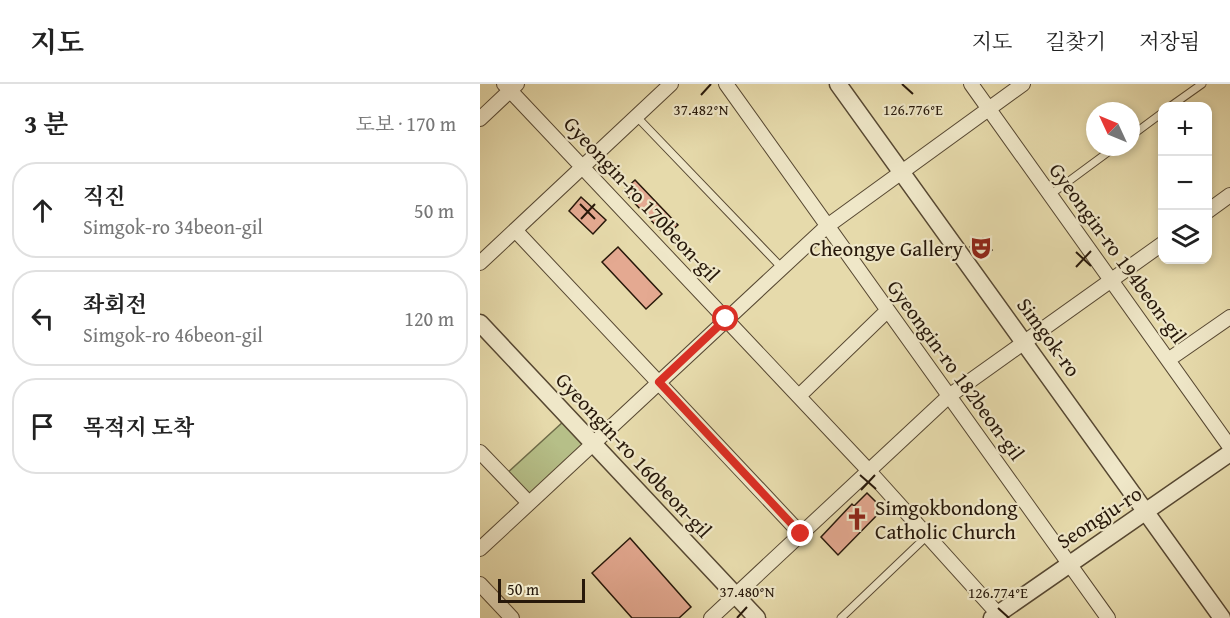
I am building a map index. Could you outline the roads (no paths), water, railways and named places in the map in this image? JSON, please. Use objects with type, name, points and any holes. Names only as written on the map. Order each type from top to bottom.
[{"type":"street","points":[[480,263],[671,84]]},
{"type":"street","name":"Gyeongin-ro 182beon-gil","points":[[726,84],[826,227],[1108,618]]},
{"type":"street","name":"Simgok-ro","points":[[838,84],[1222,618]]},
{"type":"street","name":"Gyeongin-ro 194beon-gil","points":[[971,84],[1230,447]]},
{"type":"street","points":[[480,549],[826,227],[900,171],[1023,84]]},
{"type":"street","points":[[480,119],[510,86]]},
{"type":"street","name":"Gyeongin-ro 170beon-gil","points":[[510,86],[582,166],[869,471],[995,616]]},
{"type":"street","points":[[1209,210],[1230,195]]},
{"type":"street","points":[[515,230],[801,534]]},
{"type":"street","points":[[711,618],[949,396],[1158,247]]},
{"type":"street","points":[[798,396],[887,311]]},
{"type":"street","points":[[1168,360],[1230,317]]},
{"type":"street","name":"Gyeongin-ro 160beon-gil","points":[[480,323],[757,618]]},
{"type":"street","points":[[480,452],[529,503]]},
{"type":"street","name":"Seongju-ro","points":[[995,616],[1069,563],[1147,513],[1230,453]]},
{"type":"street","points":[[480,584],[512,618]]},
{"type":"lane","points":[[1177,102],[1202,84]]},
{"type":"lane","points":[[636,116],[782,268]]},
{"type":"lane","points":[[1140,129],[1158,116]]},
{"type":"lane","points":[[1050,195],[1103,156]]},
{"type":"lane","points":[[841,618],[927,536]]},
{"type":"place","name":"Cheongye Gallery","points":[[981,248]]},
{"type":"place","name":"Simgokbondong Catholic Church","points":[[857,519]]}]
